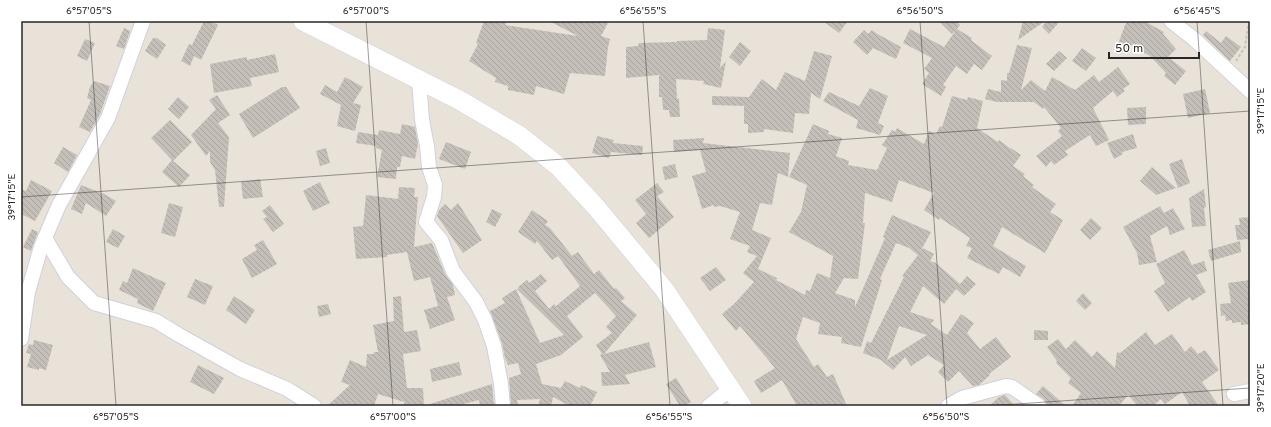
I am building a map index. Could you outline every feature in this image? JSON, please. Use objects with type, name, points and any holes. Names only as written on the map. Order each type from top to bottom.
[{"type":"main road","points":[[303,21],[461,101],[520,136],[558,166],[596,207],[664,289],[742,406]]},
{"type":"street","points":[[21,339],[28,292],[41,246],[59,205],[108,118],[143,21]]},
{"type":"street","points":[[1171,21],[1194,39],[1250,91]]},
{"type":"street","points":[[419,80],[422,120],[429,167],[435,186],[434,197],[426,222],[441,240],[453,271],[476,302],[485,320],[494,346],[501,384],[503,406]]},
{"type":"street","points":[[45,238],[68,277],[94,303],[156,321],[240,369],[287,389],[314,406]]},
{"type":"street","points":[[948,406],[962,398],[1006,386],[1012,387],[1039,406]]},
{"type":"street","points":[[708,406],[730,389]]},
{"type":"street","points":[[1234,394],[1250,391]]},
{"type":"path","points":[[1227,71],[1240,56],[1245,47],[1249,21]]},
{"type":"building","points":[[204,21],[210,21],[218,25],[201,60],[194,56],[190,66],[181,61],[189,44],[192,45]]},
{"type":"building","points":[[484,21],[507,21],[505,25],[578,36],[549,21],[609,21],[601,36],[610,39],[605,76],[570,73],[564,94],[536,86],[534,95],[508,90],[508,86],[495,82],[496,78],[469,61],[478,44],[476,43]]},
{"type":"building","points":[[823,21],[848,21],[839,33]]},
{"type":"building","points":[[939,21],[956,21],[960,25],[957,29],[972,38],[971,40],[992,56],[982,70],[974,64],[967,74],[956,66],[943,85],[946,87],[941,96],[922,84],[929,73],[924,69],[932,58],[903,43],[910,29],[944,47],[956,30],[952,34]]},
{"type":"building","points":[[1023,21],[1045,21],[1018,40]]},
{"type":"building","points":[[1047,21],[1060,21],[1049,34],[1042,27]]},
{"type":"building","points":[[1128,21],[1144,21],[1164,32],[1163,34],[1176,49],[1168,57],[1186,71],[1175,85],[1164,76],[1166,73],[1150,56],[1131,45],[1129,51],[1117,47],[1125,25]]},
{"type":"building","points":[[124,28],[130,31],[124,49],[116,46]]},
{"type":"building","points":[[708,28],[725,30],[720,68],[726,61],[721,88],[703,84],[704,81],[676,79],[680,117],[670,117],[669,110],[663,110],[662,97],[659,97],[659,75],[626,78],[626,47],[638,46],[639,43],[707,40]]},
{"type":"building","points":[[864,30],[868,34],[872,30],[901,47],[896,59],[873,48],[867,55],[853,42]]},
{"type":"building","points":[[1206,31],[1221,43],[1226,36],[1241,47],[1230,61],[1203,35]]},
{"type":"building","points":[[153,38],[157,38],[166,45],[157,59],[145,51]]},
{"type":"building","points":[[85,39],[95,43],[87,61],[77,56]]},
{"type":"building","points":[[740,42],[751,51],[740,66],[729,57]]},
{"type":"building","points":[[1017,45],[1032,48],[1021,90],[1031,80],[1045,91],[1052,77],[1075,90],[1094,75],[1099,82],[1118,67],[1130,84],[1123,89],[1125,91],[1117,97],[1113,91],[1093,108],[1109,140],[1096,146],[1090,135],[1065,151],[1068,155],[1054,165],[1051,161],[1046,167],[1036,156],[1062,136],[1058,131],[1061,128],[1044,107],[1043,109],[1034,102],[997,102],[985,99],[988,89],[1001,92],[1001,80],[1007,81],[1007,73],[1009,73]]},
{"type":"building","points":[[1082,48],[1096,58],[1086,71],[1072,61]]},
{"type":"building","points":[[814,51],[832,56],[820,99],[811,93],[809,114],[795,113],[793,133],[764,129],[764,132],[748,133],[748,124],[744,124],[744,106],[712,105],[712,96],[749,97],[762,79],[776,90],[785,72],[805,81]]},
{"type":"building","points":[[1059,51],[1067,58],[1054,71],[1046,64]]},
{"type":"building","points":[[275,54],[279,72],[250,78],[252,86],[214,93],[210,64],[247,57],[247,60]]},
{"type":"building","points":[[345,77],[363,87],[353,103],[361,105],[355,131],[337,126],[341,105],[320,94],[325,85],[337,92]]},
{"type":"building","points":[[94,81],[110,86],[100,114],[90,132],[79,127],[91,100],[87,98],[90,87]]},
{"type":"building","points":[[282,87],[286,87],[300,108],[253,138],[239,114]]},
{"type":"building","points":[[870,88],[888,96],[878,123],[884,126],[880,135],[856,128],[858,120],[823,101],[829,92],[859,106]]},
{"type":"building","points":[[1205,89],[1210,113],[1188,118],[1183,94]]},
{"type":"building","points":[[217,95],[230,115],[218,123],[229,137],[224,207],[219,207],[215,170],[210,162],[210,151],[206,156],[191,135],[216,109],[209,100]]},
{"type":"building","points":[[952,96],[967,100],[968,97],[983,101],[977,128],[998,142],[999,140],[1021,155],[1013,166],[1025,174],[1023,176],[1034,185],[1032,187],[1056,204],[1050,212],[1063,220],[1045,253],[1002,227],[993,246],[1026,266],[1020,277],[1003,267],[999,274],[967,258],[972,248],[966,246],[970,238],[940,218],[939,220],[924,210],[934,193],[899,180],[892,202],[865,193],[863,223],[865,223],[858,279],[844,278],[835,293],[855,300],[855,307],[885,238],[883,237],[892,215],[931,232],[920,252],[923,248],[934,254],[930,261],[936,263],[960,284],[967,276],[976,284],[964,296],[956,289],[944,304],[923,286],[910,312],[934,320],[931,324],[947,335],[961,314],[974,323],[967,333],[980,349],[996,337],[1011,357],[989,374],[990,375],[979,385],[973,386],[959,371],[948,382],[938,372],[944,365],[928,355],[911,366],[905,357],[893,370],[881,360],[863,353],[867,341],[871,343],[904,277],[902,276],[918,255],[909,248],[896,243],[880,279],[882,280],[861,347],[841,343],[842,337],[818,334],[820,323],[803,317],[796,339],[814,367],[818,364],[827,377],[833,374],[847,406],[797,406],[782,380],[761,393],[754,381],[775,368],[740,326],[736,331],[722,314],[734,304],[754,282],[743,273],[757,256],[747,252],[750,246],[730,239],[740,212],[720,206],[714,207],[714,205],[702,209],[692,176],[706,172],[700,150],[674,152],[673,140],[704,138],[703,143],[790,153],[788,177],[778,173],[772,205],[760,203],[752,230],[771,238],[758,269],[777,278],[776,280],[805,295],[806,290],[810,291],[817,273],[830,278],[833,256],[789,232],[801,212],[807,185],[789,177],[813,124],[829,131],[828,134],[842,138],[836,156],[849,161],[848,165],[877,170],[887,148],[882,145],[892,130],[895,132],[897,128],[924,144],[929,131],[936,134],[940,126],[942,127]],"holes":[[[899,326],[927,335],[887,360]]]},
{"type":"building","points":[[178,97],[189,107],[179,119],[168,109]]},
{"type":"building","points":[[1146,107],[1146,124],[1128,125],[1127,108]]},
{"type":"building","points":[[170,120],[192,142],[173,161],[190,175],[179,187],[162,172],[172,160],[151,138]]},
{"type":"building","points":[[402,124],[415,127],[418,144],[415,159],[402,156],[400,167],[397,167],[396,179],[377,177],[382,150],[376,148],[376,146],[356,143],[358,132],[378,135],[379,130],[400,134]]},
{"type":"building","points":[[1133,134],[1137,148],[1122,152],[1123,154],[1114,159],[1107,143]]},
{"type":"building","points":[[597,136],[614,140],[613,143],[643,146],[642,155],[611,152],[609,158],[592,153]]},
{"type":"building","points":[[446,142],[471,152],[465,169],[439,159]]},
{"type":"building","points":[[63,147],[77,155],[68,172],[54,163]]},
{"type":"building","points":[[326,148],[330,163],[320,166],[316,151]]},
{"type":"building","points":[[1182,159],[1190,183],[1178,188],[1169,164]]},
{"type":"building","points":[[675,164],[678,177],[665,180],[662,167]]},
{"type":"building","points":[[1152,167],[1176,188],[1156,195],[1140,181]]},
{"type":"building","points":[[260,179],[263,197],[243,199],[241,182]]},
{"type":"building","points":[[31,180],[52,191],[35,221],[21,214],[21,189],[26,191]]},
{"type":"building","points":[[320,182],[330,203],[313,211],[303,191]]},
{"type":"building","points":[[657,183],[664,192],[657,196],[674,217],[649,238],[636,223],[646,214],[635,200]]},
{"type":"building","points":[[81,185],[104,194],[116,201],[106,216],[86,203],[82,214],[71,209]]},
{"type":"building","points":[[399,187],[415,188],[414,197],[418,197],[414,247],[432,243],[445,274],[453,285],[455,295],[447,297],[455,320],[430,329],[424,310],[438,306],[430,277],[414,281],[407,252],[387,255],[387,257],[356,259],[353,227],[363,226],[366,195],[398,199]]},
{"type":"building","points":[[1204,189],[1206,226],[1192,227],[1189,198]]},
{"type":"building","points":[[169,203],[183,207],[175,237],[161,233]]},
{"type":"building","points":[[458,203],[482,240],[463,253],[437,216],[439,210],[445,204],[451,210]]},
{"type":"building","points":[[270,205],[284,224],[273,232],[263,219],[267,217],[262,211]]},
{"type":"building","points":[[1160,206],[1164,213],[1173,208],[1185,229],[1170,235],[1167,226],[1150,236],[1157,262],[1139,265],[1137,253],[1123,227]]},
{"type":"building","points":[[492,209],[502,214],[495,227],[486,222]]},
{"type":"building","points":[[532,210],[548,221],[545,225],[550,228],[572,256],[578,252],[594,274],[599,270],[614,289],[616,288],[625,298],[621,301],[637,315],[604,354],[649,342],[656,367],[625,375],[630,384],[602,386],[601,372],[610,372],[596,345],[612,333],[606,327],[616,316],[595,293],[567,316],[583,337],[561,355],[536,364],[542,384],[561,388],[565,381],[580,388],[581,385],[597,392],[590,406],[570,406],[553,397],[551,406],[538,406],[540,399],[517,400],[518,405],[511,406],[509,378],[521,374],[518,363],[508,365],[502,343],[490,311],[505,303],[502,298],[516,289],[540,343],[564,335],[517,289],[519,288],[518,287],[527,280],[529,283],[541,274],[547,281],[535,291],[549,309],[554,304],[556,306],[580,286],[558,256],[552,260],[537,241],[535,244],[518,232]]},
{"type":"building","points":[[1250,217],[1250,239],[1237,240],[1235,225],[1240,225],[1239,218]]},
{"type":"building","points":[[1091,218],[1102,228],[1090,240],[1080,230]]},
{"type":"building","points":[[32,229],[38,232],[31,251],[23,247]]},
{"type":"building","points":[[113,229],[125,236],[118,248],[106,242]]},
{"type":"building","points":[[263,240],[277,264],[252,278],[242,259],[257,250],[254,245]]},
{"type":"building","points":[[1240,241],[1241,252],[1211,261],[1208,250]]},
{"type":"building","points":[[1184,250],[1192,265],[1204,261],[1207,271],[1196,275],[1206,292],[1192,301],[1190,297],[1168,312],[1154,291],[1165,283],[1156,264]]},
{"type":"building","points":[[716,267],[726,280],[710,291],[700,278]]},
{"type":"building","points":[[133,268],[166,283],[153,311],[137,303],[138,299],[119,290],[123,281],[127,283]]},
{"type":"building","points":[[195,279],[213,286],[205,305],[187,297]]},
{"type":"building","points":[[1250,280],[1250,324],[1241,325],[1241,322],[1232,323],[1232,320],[1226,321],[1225,315],[1221,316],[1220,304],[1231,303],[1228,283]]},
{"type":"building","points":[[1083,293],[1092,303],[1085,310],[1076,301]]},
{"type":"building","points":[[234,296],[255,310],[246,324],[226,310]]},
{"type":"building","points":[[401,296],[404,332],[417,330],[421,351],[403,354],[407,388],[423,388],[424,406],[404,406],[404,402],[378,394],[374,406],[327,406],[350,385],[341,382],[350,360],[366,367],[367,354],[374,354],[374,352],[378,352],[373,325],[394,321],[393,297]]},
{"type":"building","points":[[328,304],[331,314],[319,317],[317,306]]},
{"type":"building","points":[[1034,330],[1048,331],[1048,340],[1034,340]]},
{"type":"building","points":[[1146,332],[1155,345],[1172,334],[1185,352],[1191,346],[1198,354],[1205,350],[1219,370],[1202,382],[1219,406],[1190,406],[1182,392],[1165,404],[1161,399],[1153,406],[1138,406],[1128,395],[1119,406],[1072,406],[1081,393],[1068,383],[1071,378],[1056,363],[1057,361],[1047,347],[1058,339],[1066,349],[1075,340],[1092,357],[1097,351],[1115,368],[1117,352],[1120,353]]},
{"type":"building","points":[[34,340],[53,345],[46,370],[27,367],[31,354],[26,353],[29,344],[33,345]]},
{"type":"building","points":[[459,362],[462,375],[432,382],[430,369]]},
{"type":"building","points":[[198,365],[224,378],[214,394],[190,382]]},
{"type":"building","points":[[676,378],[691,402],[684,406],[680,406],[666,384]]},
{"type":"building","points":[[492,384],[494,406],[480,406],[479,400],[455,406],[430,406],[430,404]]},
{"type":"building","points":[[1043,386],[1066,406],[1047,406],[1044,399],[1036,394]]},
{"type":"building","points":[[1005,395],[1015,406],[989,406],[999,397]]}]
